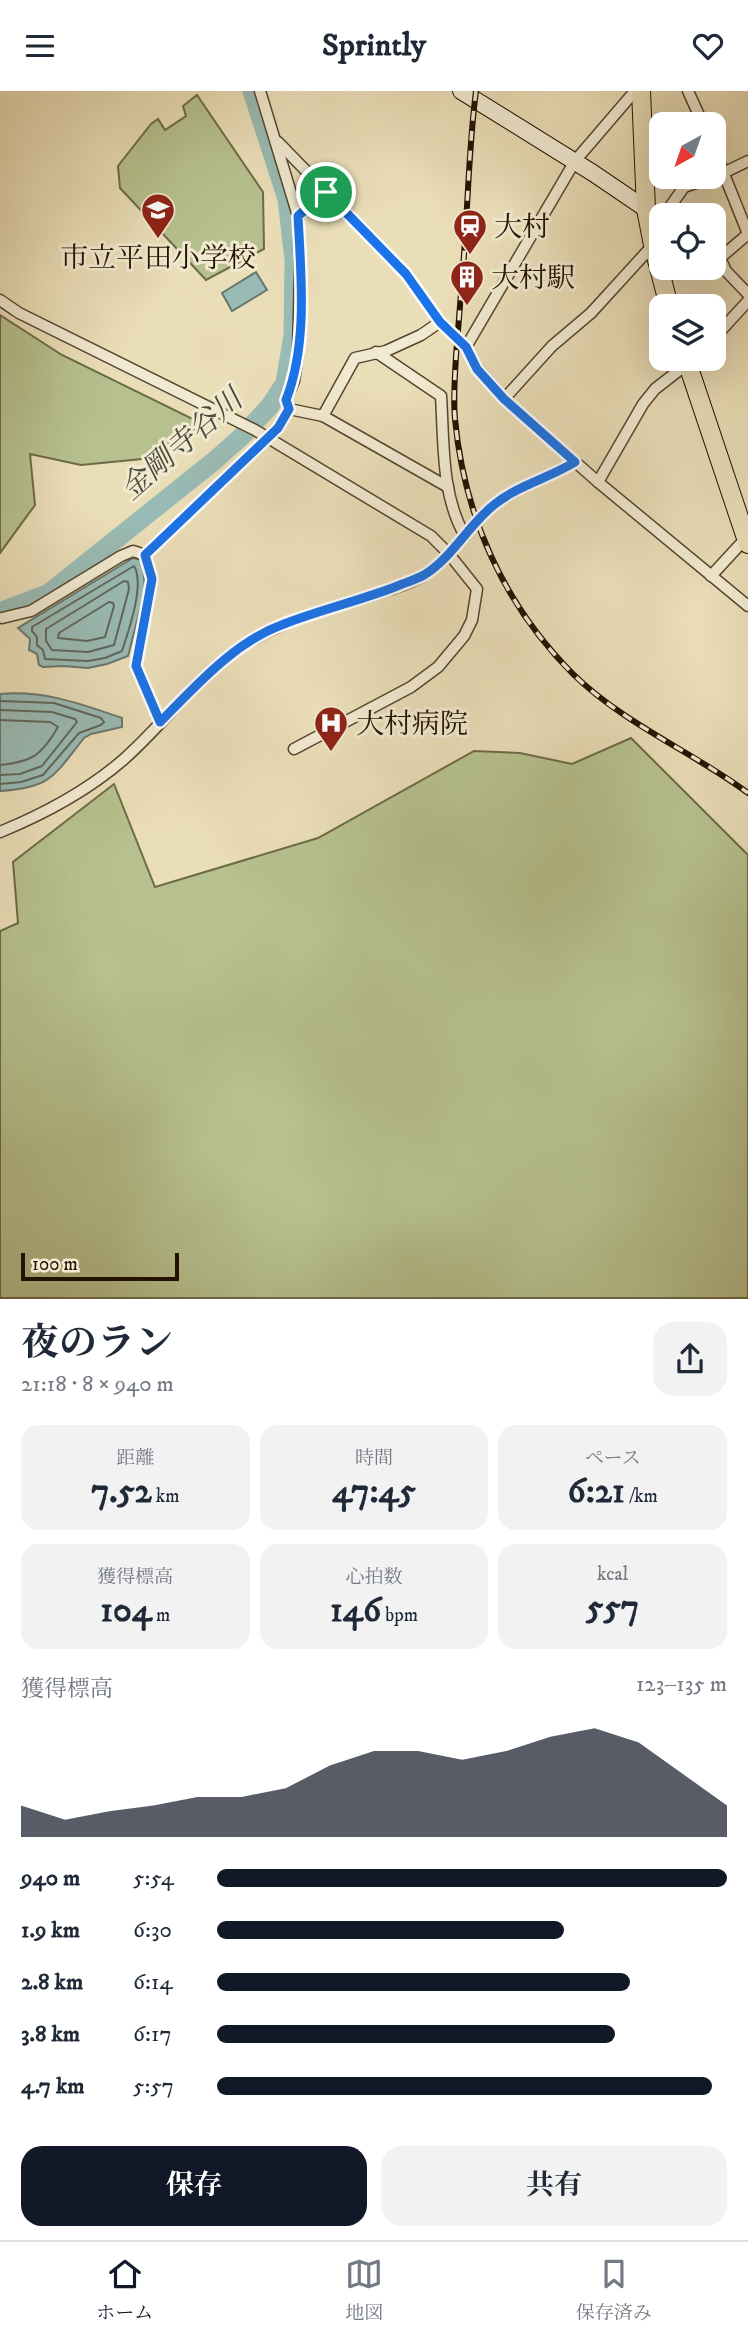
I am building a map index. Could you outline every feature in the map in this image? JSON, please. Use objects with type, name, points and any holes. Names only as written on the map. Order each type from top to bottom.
[{"type":"main road","points":[[641,91],[649,224]]},
{"type":"main road","points":[[692,371],[747,542]]},
{"type":"street","points":[[145,555],[278,428],[289,409],[286,400],[294,381],[299,330],[298,216],[260,91]]},
{"type":"street","points":[[461,91],[649,210]]},
{"type":"street","points":[[466,347],[575,161],[635,91]]},
{"type":"street","points":[[688,91],[698,112]]},
{"type":"street","points":[[276,140],[406,274],[440,322],[466,347],[477,369],[504,399],[598,482],[748,606]]},
{"type":"street","points":[[726,171],[748,161]]},
{"type":"street","points":[[724,189],[748,235],[726,249]]},
{"type":"street","points":[[298,216],[326,192]]},
{"type":"street","points":[[504,399],[552,346],[592,313],[649,249]]},
{"type":"street","points":[[726,271],[748,294]]},
{"type":"street","points":[[0,300],[19,313],[267,436],[431,536],[477,589],[472,619],[464,636],[438,667],[411,687],[294,749]]},
{"type":"street","points":[[726,325],[748,301]]},
{"type":"street","points":[[323,416],[355,358],[386,351],[421,335],[440,322]]},
{"type":"street","points":[[376,352],[440,396],[448,488],[458,524],[466,536]]},
{"type":"street","points":[[598,482],[643,404],[655,389],[677,371]]},
{"type":"street","points":[[289,409],[323,416],[448,488]]},
{"type":"street","points":[[0,832],[39,816],[87,788],[124,759],[208,674],[248,643],[280,625],[382,592],[424,575],[449,554],[494,504],[523,486],[575,462]]},
{"type":"street","points":[[711,576],[747,542]]},
{"type":"street","points":[[2,618],[31,611],[121,556],[133,551],[145,555]]},
{"type":"street","points":[[145,555],[152,579],[136,666],[160,722]]},
{"type":"green space","points":[[197,95],[263,192],[264,249],[206,280],[120,188],[118,166],[151,124],[158,119],[165,130],[186,116],[183,106]]},
{"type":"green space","points":[[0,315],[62,355],[203,424],[142,459],[81,465],[30,454],[35,505],[0,553]]},
{"type":"green space","points":[[631,738],[748,855],[748,1298],[0,1298],[0,931],[18,923],[13,862],[114,784],[155,887],[318,838],[474,751],[520,753],[572,764]]},
{"type":"water","points":[[256,272],[267,290],[232,311],[222,293]]},
{"type":"water","points":[[133,558],[141,560],[143,564],[145,590],[128,656],[88,668],[39,665],[37,654],[29,650],[30,639],[18,628]]},
{"type":"water","points":[[0,694],[32,694],[77,703],[122,718],[122,727],[84,738],[58,771],[41,783],[0,791]]},
{"type":"waterway","name":"金剛寺谷川","points":[[0,612],[49,593],[214,461],[270,406],[285,383],[293,335],[294,260],[287,199],[252,91]]},
{"type":"railway","points":[[476,91],[454,403],[460,455],[478,524],[508,589],[548,647],[573,674],[636,723],[748,793]]},
{"type":"place","name":"市立平田小学校","points":[[158,240]]},
{"type":"place","name":"大村","points":[[470,256]]},
{"type":"place","name":"大村駅","points":[[467,307]]},
{"type":"place","name":"大村病院","points":[[331,753]]},
{"type":"route","points":[[326,192],[406,274],[440,322],[466,347],[477,369],[504,399],[575,462],[523,486],[494,504],[449,554],[424,575],[382,592],[280,625],[238,649],[208,674],[160,722],[136,666],[152,579],[145,555],[278,428],[289,409],[286,400],[294,381],[298,354],[298,216],[326,192]]}]
